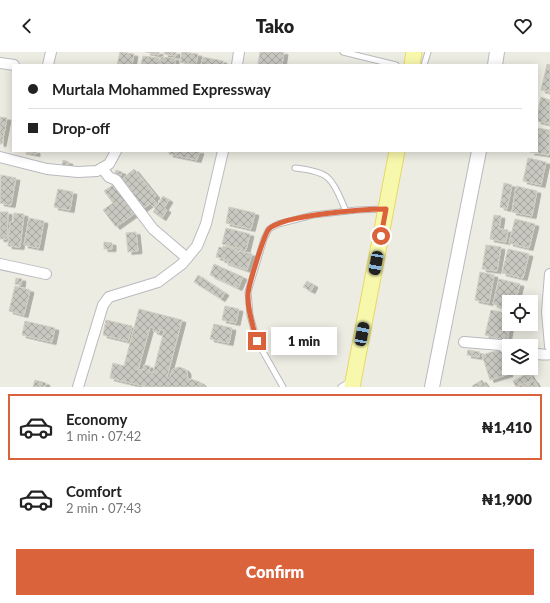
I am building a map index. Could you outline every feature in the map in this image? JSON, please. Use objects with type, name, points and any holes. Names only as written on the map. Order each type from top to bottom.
[{"type":"main road","points":[[412,64],[414,52]]},
{"type":"main road","points":[[495,64],[498,52]]},
{"type":"main road","points":[[349,385],[397,152]]},
{"type":"main road","points":[[432,387],[479,152]]},
{"type":"street","points":[[48,64],[51,52]]},
{"type":"street","points":[[237,64],[239,52]]},
{"type":"street","points":[[0,63],[12,65]]},
{"type":"street","points":[[0,157],[47,169],[78,172],[97,171],[109,164],[115,152]]},
{"type":"street","points":[[78,387],[103,305],[109,297],[158,282],[172,273],[198,246],[206,224],[223,152]]},
{"type":"street","points":[[102,168],[109,177],[116,180],[153,229],[187,258]]},
{"type":"street","points":[[0,264],[46,274]]},
{"type":"street","points":[[550,274],[547,312],[550,346]]},
{"type":"street","points":[[464,342],[502,346]]},
{"type":"street","points":[[538,354],[550,354]]},
{"type":"lane","points":[[343,52],[392,64]]},
{"type":"lane","points":[[424,64],[428,52]]},
{"type":"lane","points":[[295,168],[312,171],[327,178],[338,193],[346,211]]},
{"type":"lane","points":[[283,387],[257,341],[250,315],[248,292],[264,239],[269,229],[278,224],[313,215],[346,211],[386,209]]},
{"type":"building","points":[[120,52],[134,54],[132,64],[117,64]]},
{"type":"building","points":[[146,52],[159,52],[159,55]]},
{"type":"building","points":[[164,52],[176,52],[176,56],[164,54]]},
{"type":"building","points":[[182,52],[198,54],[196,64],[180,62]]},
{"type":"building","points":[[260,52],[284,52],[282,64],[258,64]]},
{"type":"building","points":[[143,56],[159,58],[158,64],[141,64]]},
{"type":"building","points":[[161,57],[175,58],[175,64],[160,64]]},
{"type":"building","points":[[203,57],[223,61],[223,64],[201,64]]},
{"type":"building","points":[[547,64],[550,65],[550,92],[541,90]]},
{"type":"building","points":[[541,97],[550,100],[550,124],[538,121],[538,110]]},
{"type":"building","points":[[0,117],[7,118],[2,144],[0,144]]},
{"type":"building","points":[[538,128],[550,130],[549,155],[530,152],[538,152]]},
{"type":"building","points":[[169,152],[200,152],[197,160],[169,154]]},
{"type":"building","points":[[528,158],[546,162],[541,185],[523,181]]},
{"type":"building","points":[[63,160],[69,162],[68,167],[62,165]]},
{"type":"building","points":[[134,169],[156,196],[153,199],[157,204],[153,207],[150,204],[143,209],[120,181]]},
{"type":"building","points":[[116,170],[122,172],[119,180],[114,178]]},
{"type":"building","points":[[1,175],[16,178],[11,205],[0,203]]},
{"type":"building","points":[[116,183],[137,212],[116,227],[103,210],[113,203],[104,191]]},
{"type":"building","points":[[504,183],[512,185],[507,209],[500,207]]},
{"type":"building","points":[[516,186],[537,191],[532,216],[512,212]]},
{"type":"building","points":[[58,189],[73,192],[70,210],[54,207]]},
{"type":"building","points":[[163,196],[169,200],[164,208],[167,210],[162,218],[153,212]]},
{"type":"building","points":[[229,207],[255,213],[251,229],[226,223]]},
{"type":"building","points":[[0,212],[8,212],[7,239],[0,239]]},
{"type":"building","points":[[14,213],[24,214],[20,247],[8,246],[10,222],[13,222]]},
{"type":"building","points":[[494,215],[501,216],[499,229],[508,230],[506,242],[490,239]]},
{"type":"building","points":[[29,218],[44,221],[39,248],[24,245]]},
{"type":"building","points":[[515,219],[535,224],[529,248],[509,243]]},
{"type":"building","points":[[226,228],[250,234],[246,250],[222,244]]},
{"type":"building","points":[[136,232],[138,251],[128,252],[126,233]]},
{"type":"building","points":[[104,242],[112,243],[112,249],[104,249]]},
{"type":"building","points":[[486,245],[501,247],[497,271],[482,269]]},
{"type":"building","points":[[223,246],[235,249],[235,251],[239,253],[239,251],[252,254],[247,270],[224,262],[225,259],[216,257],[219,247],[223,248]]},
{"type":"building","points":[[508,249],[529,254],[523,278],[502,273]]},
{"type":"building","points":[[214,264],[243,277],[238,288],[210,275]]},
{"type":"building","points":[[480,272],[494,275],[489,303],[475,300]]},
{"type":"building","points":[[198,275],[225,293],[221,299],[194,282]]},
{"type":"building","points":[[16,278],[22,279],[21,285],[15,284]]},
{"type":"building","points":[[499,279],[520,284],[517,295],[502,295],[502,307],[493,304]]},
{"type":"building","points":[[307,281],[314,285],[311,291],[303,287]]},
{"type":"building","points":[[15,286],[30,290],[24,315],[9,311]]},
{"type":"building","points":[[225,306],[239,309],[236,323],[222,320]]},
{"type":"building","points":[[139,309],[182,320],[167,377],[169,378],[173,369],[179,367],[185,369],[187,372],[187,378],[200,382],[205,387],[147,387],[110,378],[113,363],[124,366]],"holes":[[[150,327],[154,328],[153,331],[159,333],[160,329],[164,331],[153,373],[149,372],[150,366],[144,365],[143,370],[138,370]]]},
{"type":"building","points":[[491,310],[502,312],[502,331],[509,331],[507,339],[502,340],[485,335]]},
{"type":"building","points":[[106,320],[132,326],[128,341],[103,335]]},
{"type":"building","points":[[25,321],[55,328],[52,342],[22,335]]},
{"type":"building","points":[[214,324],[232,328],[229,343],[210,339]]},
{"type":"building","points":[[502,349],[502,375],[506,375],[490,380],[482,355]]},
{"type":"building","points":[[468,350],[480,352],[479,357],[467,355]]},
{"type":"building","points":[[525,375],[530,375],[533,380],[516,387],[513,381]]},
{"type":"building","points":[[35,380],[46,383],[45,387],[33,387]]},
{"type":"building","points":[[482,380],[487,387],[472,386]]},
{"type":"building","points":[[534,380],[538,387],[522,387]]},
{"type":"route","points":[[257,341],[250,315],[248,292],[264,239],[269,229],[278,224],[313,215],[367,209],[386,209],[381,236]]}]
